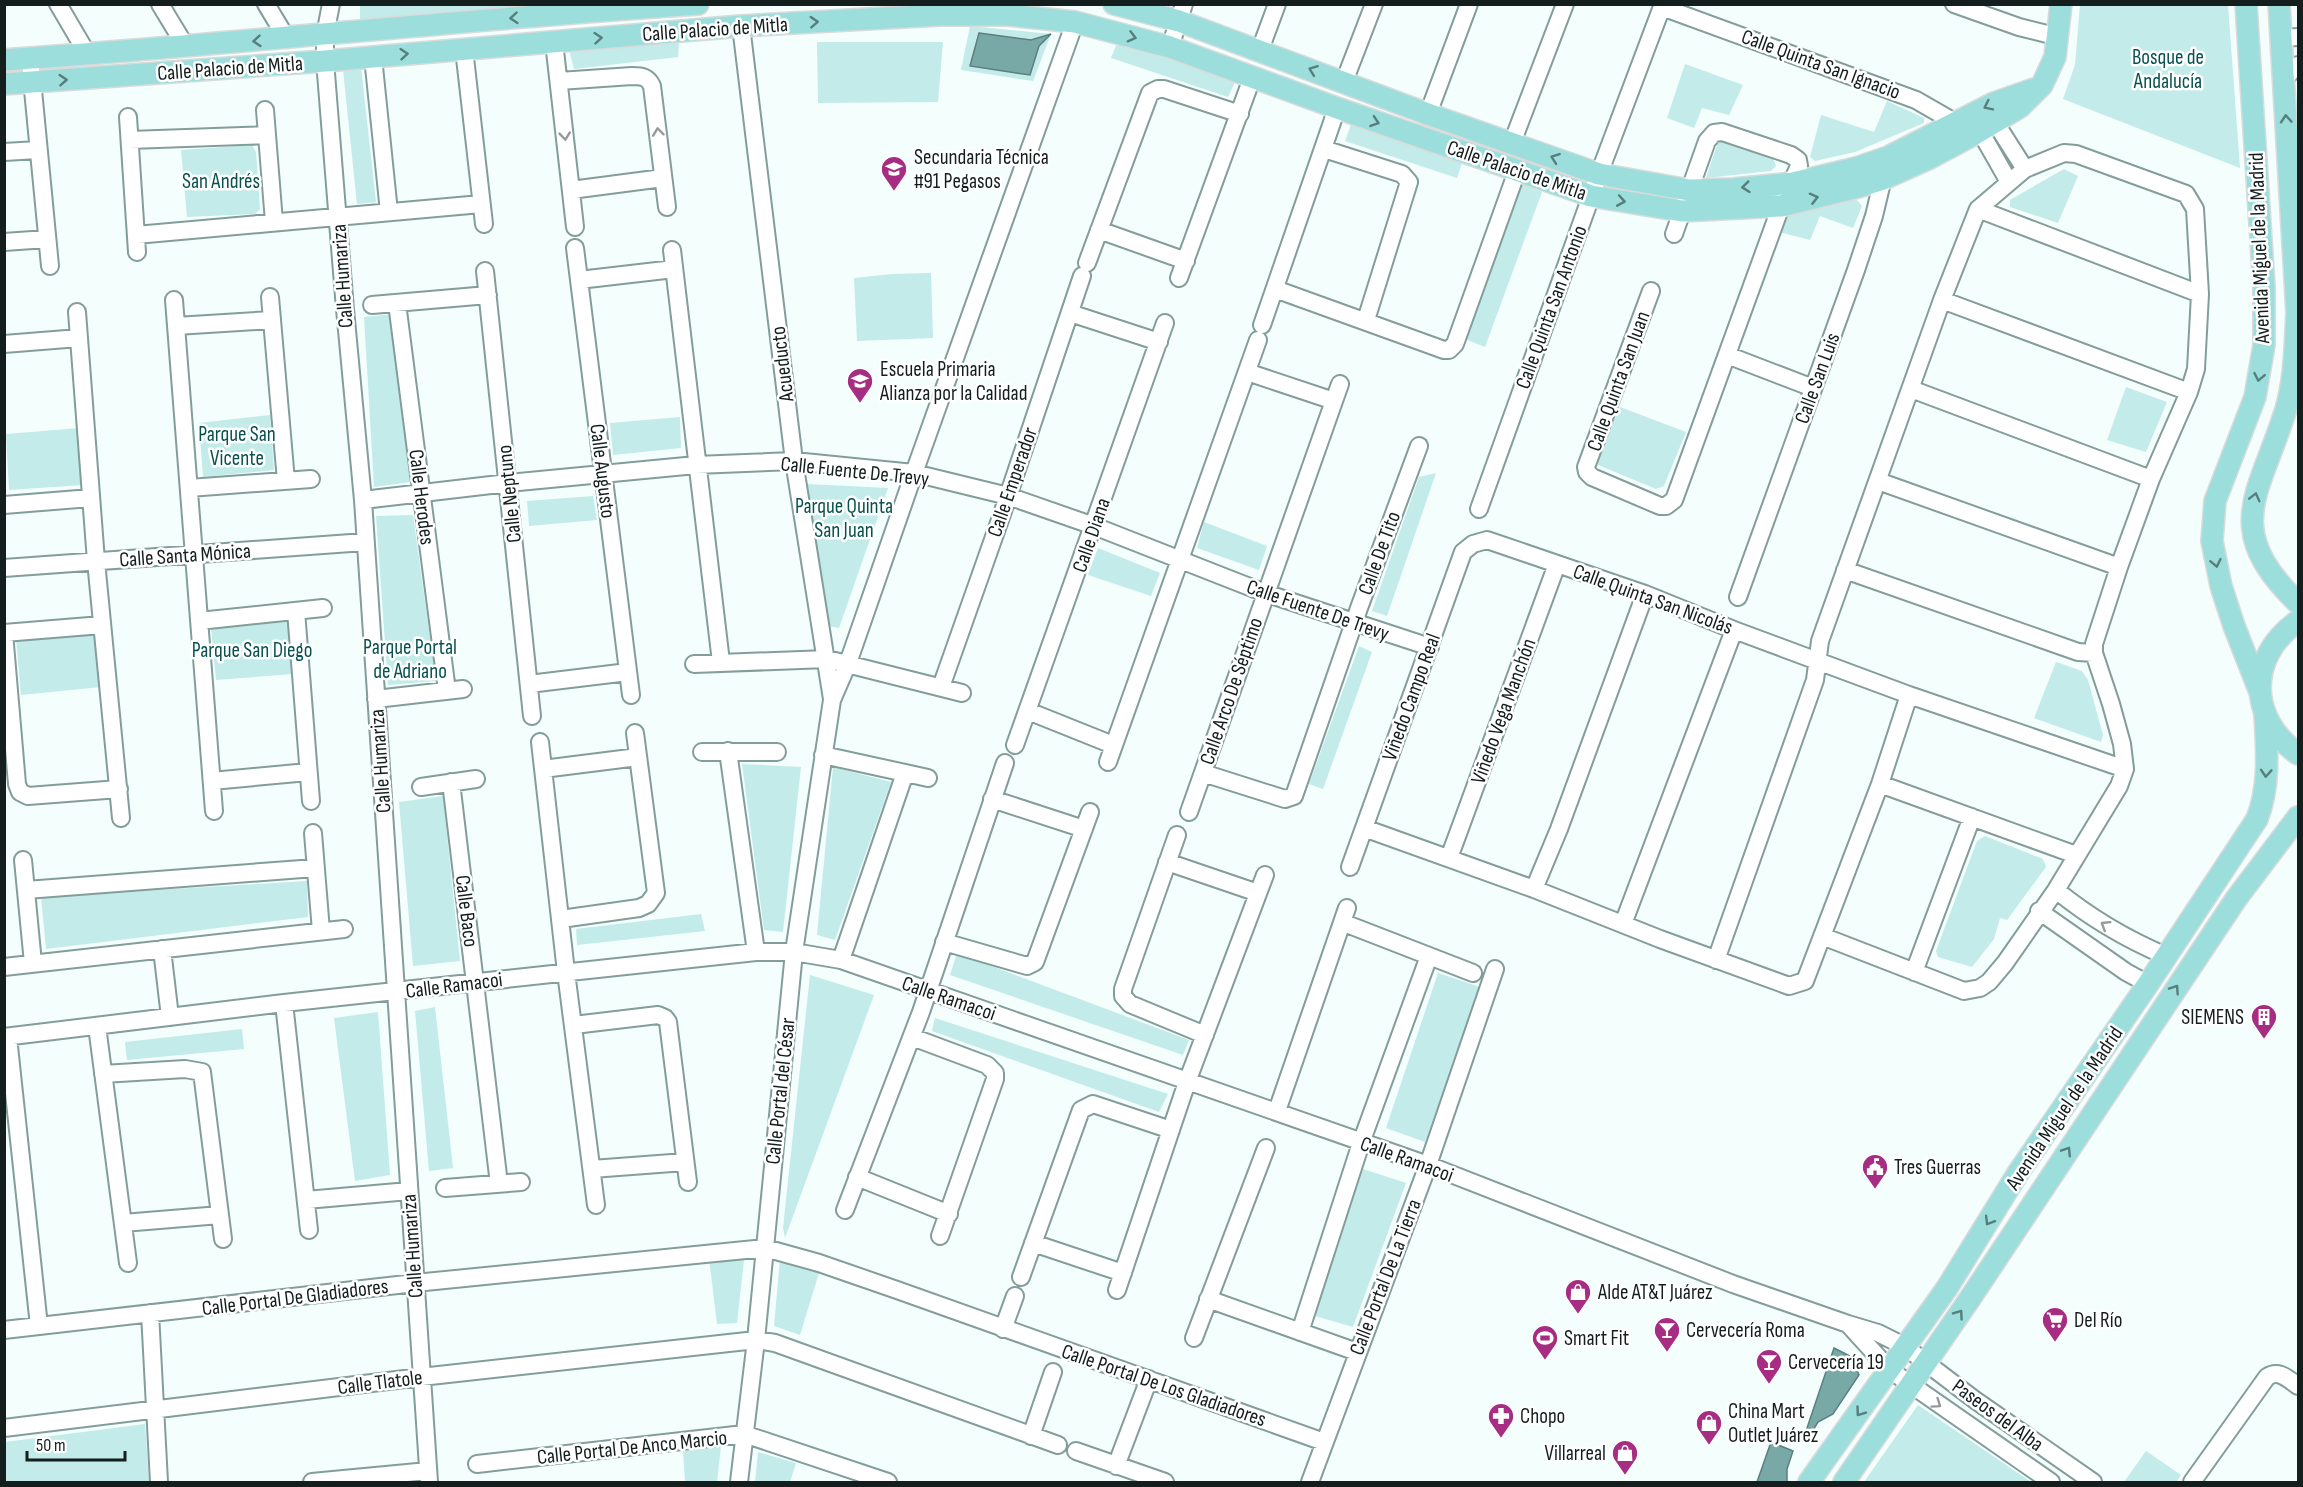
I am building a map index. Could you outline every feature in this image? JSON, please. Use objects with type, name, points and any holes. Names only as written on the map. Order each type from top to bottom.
[{"type":"main road","name":"Calle Palacio de Mitla","points":[[4,60],[287,39],[547,10],[698,4]]},
{"type":"main road","name":"Calle Palacio de Mitla","points":[[1114,4],[1181,13],[1260,50],[1428,114],[1599,174],[1689,190],[1732,189],[1793,183],[1827,176],[1976,128],[2020,107],[2042,85]]},
{"type":"main road","points":[[2042,85],[2053,64],[2059,38],[2061,4]]},
{"type":"main road","name":"Avenida Miguel de la Madrid","points":[[2246,4],[2264,287],[2264,345],[2255,397],[2215,501],[2212,541],[2221,586],[2260,692]]},
{"type":"main road","name":"Avenida Miguel de la Madrid","points":[[2279,4],[2290,37],[2288,146],[2297,314],[2287,406],[2253,499],[2251,517],[2261,556],[2278,582],[2298,603]]},
{"type":"main road","name":"Calle Palacio de Mitla","points":[[4,84],[325,61],[741,26],[940,15],[1008,15],[1075,22],[1170,47],[1252,78],[1591,196],[1682,211],[1782,206],[1883,179],[1930,158],[1976,128],[2000,100],[2042,85]]},
{"type":"main road","points":[[2249,50],[2257,60],[2259,68],[2264,148],[2271,151],[2288,146]]},
{"type":"main road","points":[[2298,621],[2277,639],[2269,651],[2262,671],[2260,692],[2265,715],[2279,737],[2298,754]]},
{"type":"main road","name":"Avenida Miguel de la Madrid","points":[[1809,1482],[1947,1288],[2018,1173],[2148,984],[2257,819],[2262,807],[2265,785],[2267,757],[2265,715]]},
{"type":"main road","name":"Avenida Miguel de la Madrid","points":[[1844,1482],[2236,899],[2298,817]]},
{"type":"street","points":[[58,4],[88,54]]},
{"type":"street","points":[[160,4],[186,47]]},
{"type":"street","points":[[266,4],[287,39]]},
{"type":"street","name":"Calle Humariza","points":[[331,4],[325,35],[325,61],[363,500],[428,1477]]},
{"type":"street","points":[[1260,50],[1277,4]]},
{"type":"street","points":[[1344,82],[1374,4]]},
{"type":"street","points":[[1428,114],[1469,4]]},
{"type":"street","points":[[1512,143],[1565,4]]},
{"type":"street","points":[[1954,4],[2019,27],[2059,38]]},
{"type":"street","name":"Calle Quinta San Ignacio","points":[[1663,5],[1916,100],[1976,128]]},
{"type":"street","name":"Calle Quinta San Antonio","points":[[1479,509],[1599,174],[1663,5]]},
{"type":"street","points":[[1170,47],[1181,13]]},
{"type":"street","points":[[832,700],[848,663],[1075,22]]},
{"type":"street","name":"Acueducto","points":[[741,26],[794,461],[832,700]]},
{"type":"street","points":[[554,42],[575,227]]},
{"type":"street","points":[[464,49],[484,224]]},
{"type":"street","points":[[373,57],[389,212]]},
{"type":"street","points":[[30,58],[50,266]]},
{"type":"street","points":[[559,81],[642,76],[649,80],[652,86],[667,207]]},
{"type":"street","points":[[1179,278],[1252,78]]},
{"type":"street","name":"Calle Emperador","points":[[941,687],[1084,269],[1150,93],[1164,89],[1240,114]]},
{"type":"street","points":[[1108,762],[1247,372],[1337,108]]},
{"type":"street","points":[[265,110],[274,222]]},
{"type":"street","points":[[128,117],[138,252]]},
{"type":"street","points":[[1976,128],[2025,169]]},
{"type":"street","points":[[1976,128],[2009,182]]},
{"type":"street","name":"Calle Quinta San Juan","points":[[1651,291],[1586,467],[1590,475],[1660,506],[1671,504],[1782,206],[1793,183],[1799,166],[1796,157],[1722,132],[1714,133],[1707,141],[1674,234]]},
{"type":"street","points":[[130,140],[267,135]]},
{"type":"street","points":[[1324,149],[1402,174],[1409,182],[1366,320]]},
{"type":"street","points":[[4,152],[38,150]]},
{"type":"street","points":[[1716,960],[1815,680],[1820,641],[1942,300],[1978,209],[2025,169],[2064,153],[2076,154],[2186,194],[2195,209],[2200,294],[2196,369],[2189,392],[2151,479],[2094,644],[2094,653],[2122,744],[2125,769],[2119,786],[2056,890],[2039,911],[2005,963],[1989,982],[1980,988],[1964,991],[1822,936]]},
{"type":"street","name":"Calle San Luis","points":[[1738,597],[1863,249],[1888,157]]},
{"type":"street","points":[[1275,289],[1449,350],[1455,345],[1516,171]]},
{"type":"street","points":[[571,190],[663,178]]},
{"type":"street","points":[[136,235],[481,204]]},
{"type":"street","points":[[1978,209],[2200,294]]},
{"type":"street","points":[[1099,230],[1186,261]]},
{"type":"street","points":[[4,242],[47,239]]},
{"type":"street","name":"Calle Augusto","points":[[575,248],[631,695]]},
{"type":"street","points":[[672,250],[721,662]]},
{"type":"street","points":[[579,280],[674,269]]},
{"type":"street","name":"Calle Neptuno","points":[[485,271],[532,716]]},
{"type":"street","points":[[372,305],[488,295]]},
{"type":"street","points":[[270,297],[286,481]]},
{"type":"street","points":[[174,300],[214,811]]},
{"type":"street","points":[[1942,300],[2189,392]]},
{"type":"street","name":"Calle Herodes","points":[[376,699],[455,690],[421,495],[398,303]]},
{"type":"street","points":[[77,312],[96,561],[121,818]]},
{"type":"street","points":[[1070,313],[1159,342]]},
{"type":"street","points":[[176,326],[272,320]]},
{"type":"street","name":"Calle Diana","points":[[1015,745],[1165,323]]},
{"type":"street","points":[[4,344],[79,338]]},
{"type":"street","points":[[1727,355],[1813,388]]},
{"type":"street","points":[[1247,372],[1334,401]]},
{"type":"street","name":"Calle Arco De Séptimo","points":[[1189,812],[1340,384]]},
{"type":"street","points":[[1911,390],[2151,479]]},
{"type":"street","name":"Calle De Tito","points":[[1203,773],[1285,799],[1294,796],[1419,446]]},
{"type":"street","name":"Calle Fuente De Trevy","points":[[363,500],[696,465],[794,461],[914,473],[1008,496],[1094,526],[1265,592],[1430,647]]},
{"type":"street","points":[[189,489],[311,478]]},
{"type":"street","points":[[1878,481],[2119,567]]},
{"type":"street","points":[[4,505],[91,498]]},
{"type":"street","name":"Calle Quinta San Nicolás","points":[[1486,540],[1645,594],[1734,630],[1909,695],[2125,769]]},
{"type":"street","name":"Viñedo Campo Real","points":[[1350,867],[1463,552],[1473,544],[1486,540]]},
{"type":"street","name":"Calle Santa Mónica","points":[[4,568],[365,542]]},
{"type":"street","name":"Viñedo Vega Manchón","points":[[1449,858],[1557,564]]},
{"type":"street","points":[[1845,570],[2078,652],[2094,653]]},
{"type":"street","points":[[1534,888],[1560,829],[1645,594]]},
{"type":"street","points":[[199,621],[323,608]]},
{"type":"street","points":[[296,611],[311,801]]},
{"type":"street","points":[[102,625],[4,633],[17,784],[20,792],[28,796],[118,789]]},
{"type":"street","points":[[1623,924],[1734,630]]},
{"type":"street","points":[[694,664],[826,659],[962,693]]},
{"type":"street","points":[[529,684],[628,672]]},
{"type":"street","points":[[1364,828],[1534,888],[1716,960],[1789,986],[1798,985],[1805,981],[1880,784],[1909,695]]},
{"type":"street","name":"Calle Portal del César","points":[[739,1482],[756,1340],[794,952],[832,700]]},
{"type":"street","points":[[1028,711],[1113,745]]},
{"type":"street","points":[[561,919],[639,908],[653,900],[656,893],[635,733]]},
{"type":"street","points":[[540,742],[566,972],[596,1205]]},
{"type":"street","points":[[702,752],[777,752]]},
{"type":"street","points":[[728,752],[756,952]]},
{"type":"street","points":[[823,755],[928,778]]},
{"type":"street","points":[[543,769],[638,757]]},
{"type":"street","points":[[845,1210],[912,1037],[1005,763]]},
{"type":"street","points":[[212,781],[308,772]]},
{"type":"street","points":[[841,960],[905,773]]},
{"type":"street","points":[[421,787],[476,779]]},
{"type":"street","name":"Calle Baco","points":[[451,782],[499,1184]]},
{"type":"street","points":[[1880,784],[2076,855]]},
{"type":"street","points":[[992,799],[1084,829]]},
{"type":"street","points":[[944,942],[1032,966],[1090,812]]},
{"type":"street","points":[[1914,972],[1972,817]]},
{"type":"street","points":[[313,833],[321,931]]},
{"type":"street","points":[[1177,835],[1123,989],[1123,996],[1126,1001],[1205,1035]]},
{"type":"street","points":[[23,861],[33,963]]},
{"type":"street","points":[[1167,862],[1258,894]]},
{"type":"street","points":[[26,890],[315,868]]},
{"type":"street","points":[[1117,1290],[1187,1082],[1265,875]]},
{"type":"street","points":[[2056,890],[2076,906],[2125,937],[2166,956]]},
{"type":"street","points":[[2039,911],[2126,972],[2148,984]]},
{"type":"street","points":[[1277,1111],[1346,916],[1429,956],[1473,973]]},
{"type":"street","points":[[4,967],[344,929]]},
{"type":"street","points":[[162,949],[170,1017]]},
{"type":"street","name":"Calle Ramacoi","points":[[6,1037],[566,972],[756,952],[794,952],[841,960],[1187,1082],[1277,1111],[1361,1143],[1428,1165],[1733,1284],[1878,1333],[1904,1346]]},
{"type":"street","points":[[1300,1332],[1361,1143],[1429,956]]},
{"type":"street","name":"Calle Portal De La Tierra","points":[[1310,1482],[1428,1165],[1495,969]]},
{"type":"street","points":[[285,1003],[309,1230]]},
{"type":"street","points":[[574,1025],[658,1015],[665,1018],[670,1028],[688,1182]]},
{"type":"street","points":[[97,1026],[128,1263]]},
{"type":"street","points":[[6,1037],[39,1326]]},
{"type":"street","points":[[912,1037],[987,1065],[995,1073],[995,1079],[940,1236]]},
{"type":"street","points":[[103,1074],[185,1069],[202,1072],[223,1239]]},
{"type":"street","points":[[1021,1277],[1081,1110],[1093,1104],[1171,1130]]},
{"type":"street","points":[[1194,1338],[1266,1148]]},
{"type":"street","points":[[592,1169],[685,1162]]},
{"type":"street","points":[[857,1177],[949,1214]]},
{"type":"street","points":[[445,1188],[521,1182]]},
{"type":"street","points":[[306,1200],[409,1191]]},
{"type":"street","points":[[123,1223],[220,1215]]},
{"type":"street","points":[[1033,1243],[1123,1273]]},
{"type":"street","name":"Calle Portal De Gladiadores","points":[[4,1330],[415,1283],[765,1248]]},
{"type":"street","name":"Calle Portal De Los Gladiadores","points":[[765,1248],[819,1263],[1324,1442]]},
{"type":"street","points":[[1003,1329],[1015,1296]]},
{"type":"street","points":[[1208,1299],[1357,1352]]},
{"type":"street","points":[[150,1313],[159,1482]]},
{"type":"street","name":"Calle Ramacoi","points":[[1848,1324],[1890,1370]]},
{"type":"street","name":"Calle Tlatole","points":[[4,1428],[156,1408],[756,1340],[776,1343],[1058,1445]]},
{"type":"street","name":"Paseos del Alba","points":[[1904,1346],[1975,1400],[2093,1482]]},
{"type":"street","name":"Paseos del Alba","points":[[1890,1370],[2051,1482]]},
{"type":"street","points":[[1031,1436],[1053,1372]]},
{"type":"street","points":[[2192,1482],[2266,1377],[2273,1374],[2282,1375],[2298,1386]]},
{"type":"street","points":[[1116,1466],[1149,1379]]},
{"type":"street","name":"Calle Portal De Anco Marcio","points":[[477,1464],[744,1434],[888,1482]]},
{"type":"street","points":[[1076,1451],[1165,1482]]},
{"type":"street","points":[[312,1482],[428,1477]]},
{"type":"green space","points":[[360,5],[537,5],[537,7],[360,23]]},
{"type":"green space","name":"Bosque de Andalucía","points":[[2080,5],[2228,5],[2240,168],[2063,99],[2075,65]]},
{"type":"green space","points":[[970,26],[1051,34],[1033,81],[961,70]]},
{"type":"green space","points":[[1119,38],[1236,80],[1228,97],[1111,58]]},
{"type":"green space","points":[[679,42],[678,57],[574,69],[569,49]]},
{"type":"green space","points":[[817,42],[943,42],[938,102],[818,103]]},
{"type":"green space","points":[[1685,64],[1743,85],[1729,115],[1702,108],[1694,128],[1667,118]]},
{"type":"green space","points":[[361,67],[376,202],[357,204],[343,70]]},
{"type":"green space","points":[[1887,101],[1924,118],[1924,123],[1855,152],[1815,161],[1810,157],[1821,115],[1874,132]]},
{"type":"green space","points":[[1352,122],[1463,160],[1457,178],[1345,141]]},
{"type":"green space","points":[[1728,139],[1773,158],[1776,166],[1771,171],[1706,178],[1718,142]]},
{"type":"green space","name":"San Andrés","points":[[252,145],[256,152],[260,209],[255,214],[187,217],[181,150]]},
{"type":"green space","points":[[2064,169],[2078,176],[2058,223],[2010,207],[2010,200]]},
{"type":"green space","points":[[1517,182],[1542,192],[1485,347],[1465,339]]},
{"type":"green space","points":[[1855,198],[1862,206],[1853,228],[1820,216],[1810,240],[1779,232],[1787,214],[1823,208]]},
{"type":"green space","points":[[931,273],[933,338],[857,341],[854,278]]},
{"type":"green space","points":[[393,314],[411,482],[374,487],[364,317]]},
{"type":"green space","points":[[2126,387],[2167,402],[2146,452],[2107,440]]},
{"type":"green space","points":[[1620,407],[1686,432],[1664,486],[1656,489],[1598,465],[1597,461]]},
{"type":"green space","name":"Parque San Vicente","points":[[270,415],[274,470],[203,477],[199,423]]},
{"type":"green space","points":[[680,417],[681,448],[613,455],[610,423]]},
{"type":"green space","points":[[79,428],[83,485],[9,490],[6,434]]},
{"type":"green space","points":[[1436,473],[1387,616],[1372,611],[1419,477]]},
{"type":"green space","name":"Parque Quinta San Juan","points":[[807,484],[888,488],[839,628],[827,626]]},
{"type":"green space","points":[[593,496],[597,520],[529,526],[527,501]]},
{"type":"green space","name":"Parque Portal de Adriano","points":[[413,515],[436,681],[388,685],[376,516]]},
{"type":"green space","points":[[1204,522],[1267,546],[1259,570],[1197,548]]},
{"type":"green space","points":[[1098,548],[1160,573],[1151,596],[1088,575]]},
{"type":"green space","name":"Parque San Diego","points":[[289,620],[293,674],[216,680],[211,627]]},
{"type":"green space","points":[[95,632],[101,687],[21,695],[16,639]]},
{"type":"green space","points":[[1359,646],[1372,652],[1323,789],[1309,784]]},
{"type":"green space","points":[[2056,662],[2082,671],[2088,680],[2103,735],[2101,742],[2034,718]]},
{"type":"green space","points":[[742,764],[801,767],[783,932],[764,930]]},
{"type":"green space","points":[[833,767],[891,782],[835,940],[817,935]]},
{"type":"green space","points":[[443,796],[460,961],[413,966],[399,802]]},
{"type":"green space","points":[[1985,836],[2043,859],[2046,867],[2007,920],[2000,918],[1994,939],[1972,967],[1938,957],[1936,951],[1977,841]]},
{"type":"green space","points":[[307,881],[308,917],[46,949],[41,897]]},
{"type":"green space","points":[[701,914],[705,931],[577,945],[576,929]]},
{"type":"green space","points":[[957,953],[1189,1040],[1183,1055],[950,975]]},
{"type":"green space","points":[[1438,973],[1480,987],[1425,1142],[1386,1128]]},
{"type":"green space","points":[[810,975],[874,995],[785,1238],[783,1228]]},
{"type":"green space","points":[[435,1007],[453,1168],[429,1171],[415,1011]]},
{"type":"green space","points":[[378,1012],[390,1175],[355,1181],[334,1018]]},
{"type":"green space","points":[[935,1018],[1168,1094],[1159,1112],[932,1031]]},
{"type":"green space","points":[[242,1029],[244,1049],[127,1060],[125,1042]]},
{"type":"green space","points":[[1363,1169],[1406,1183],[1353,1327],[1315,1316]]},
{"type":"green space","points":[[709,1258],[744,1260],[737,1323],[717,1324]]},
{"type":"green space","points":[[780,1259],[819,1273],[800,1335],[774,1326]]},
{"type":"green space","points":[[1918,1405],[2031,1482],[1864,1482]]},
{"type":"green space","points":[[145,1424],[149,1482],[5,1482],[5,1442]]},
{"type":"green space","points":[[721,1446],[717,1482],[685,1482],[683,1451]]},
{"type":"green space","points":[[2146,1451],[2181,1475],[2176,1482],[2124,1482]]},
{"type":"green space","points":[[758,1452],[796,1463],[790,1482],[755,1482]]},
{"type":"shaded area","points":[[979,33],[1031,40],[1051,34],[1039,46],[1030,75],[970,66]]},
{"type":"shaded area","points":[[1834,1348],[1852,1357],[1859,1375],[1833,1414],[1818,1422],[1809,1437],[1805,1434]]},
{"type":"shaded area","points":[[1771,1442],[1793,1451],[1787,1469],[1787,1482],[1757,1482]]},
{"type":"place","name":"Secundaria Técnica #91 Pegasos","points":[[894,192]]},
{"type":"place","name":"Escuela Primaria Alianza por la Calidad","points":[[860,404]]},
{"type":"place","name":"SIEMENS","points":[[2264,1040]]},
{"type":"place","name":"Tres Guerras","points":[[1875,1190]]},
{"type":"place","name":"Alde AT&T Juárez","points":[[1578,1315]]},
{"type":"place","name":"Del Río","points":[[2055,1343]]},
{"type":"place","name":"Cervecería Roma","points":[[1667,1353]]},
{"type":"place","name":"Smart Fit","points":[[1545,1361]]},
{"type":"place","name":"Cervecería 19","points":[[1769,1385]]},
{"type":"place","name":"Chopo","points":[[1501,1439]]},
{"type":"place","name":"China Mart Outlet Juárez","points":[[1709,1446]]},
{"type":"place","name":"Villarreal","points":[[1625,1476]]}]
